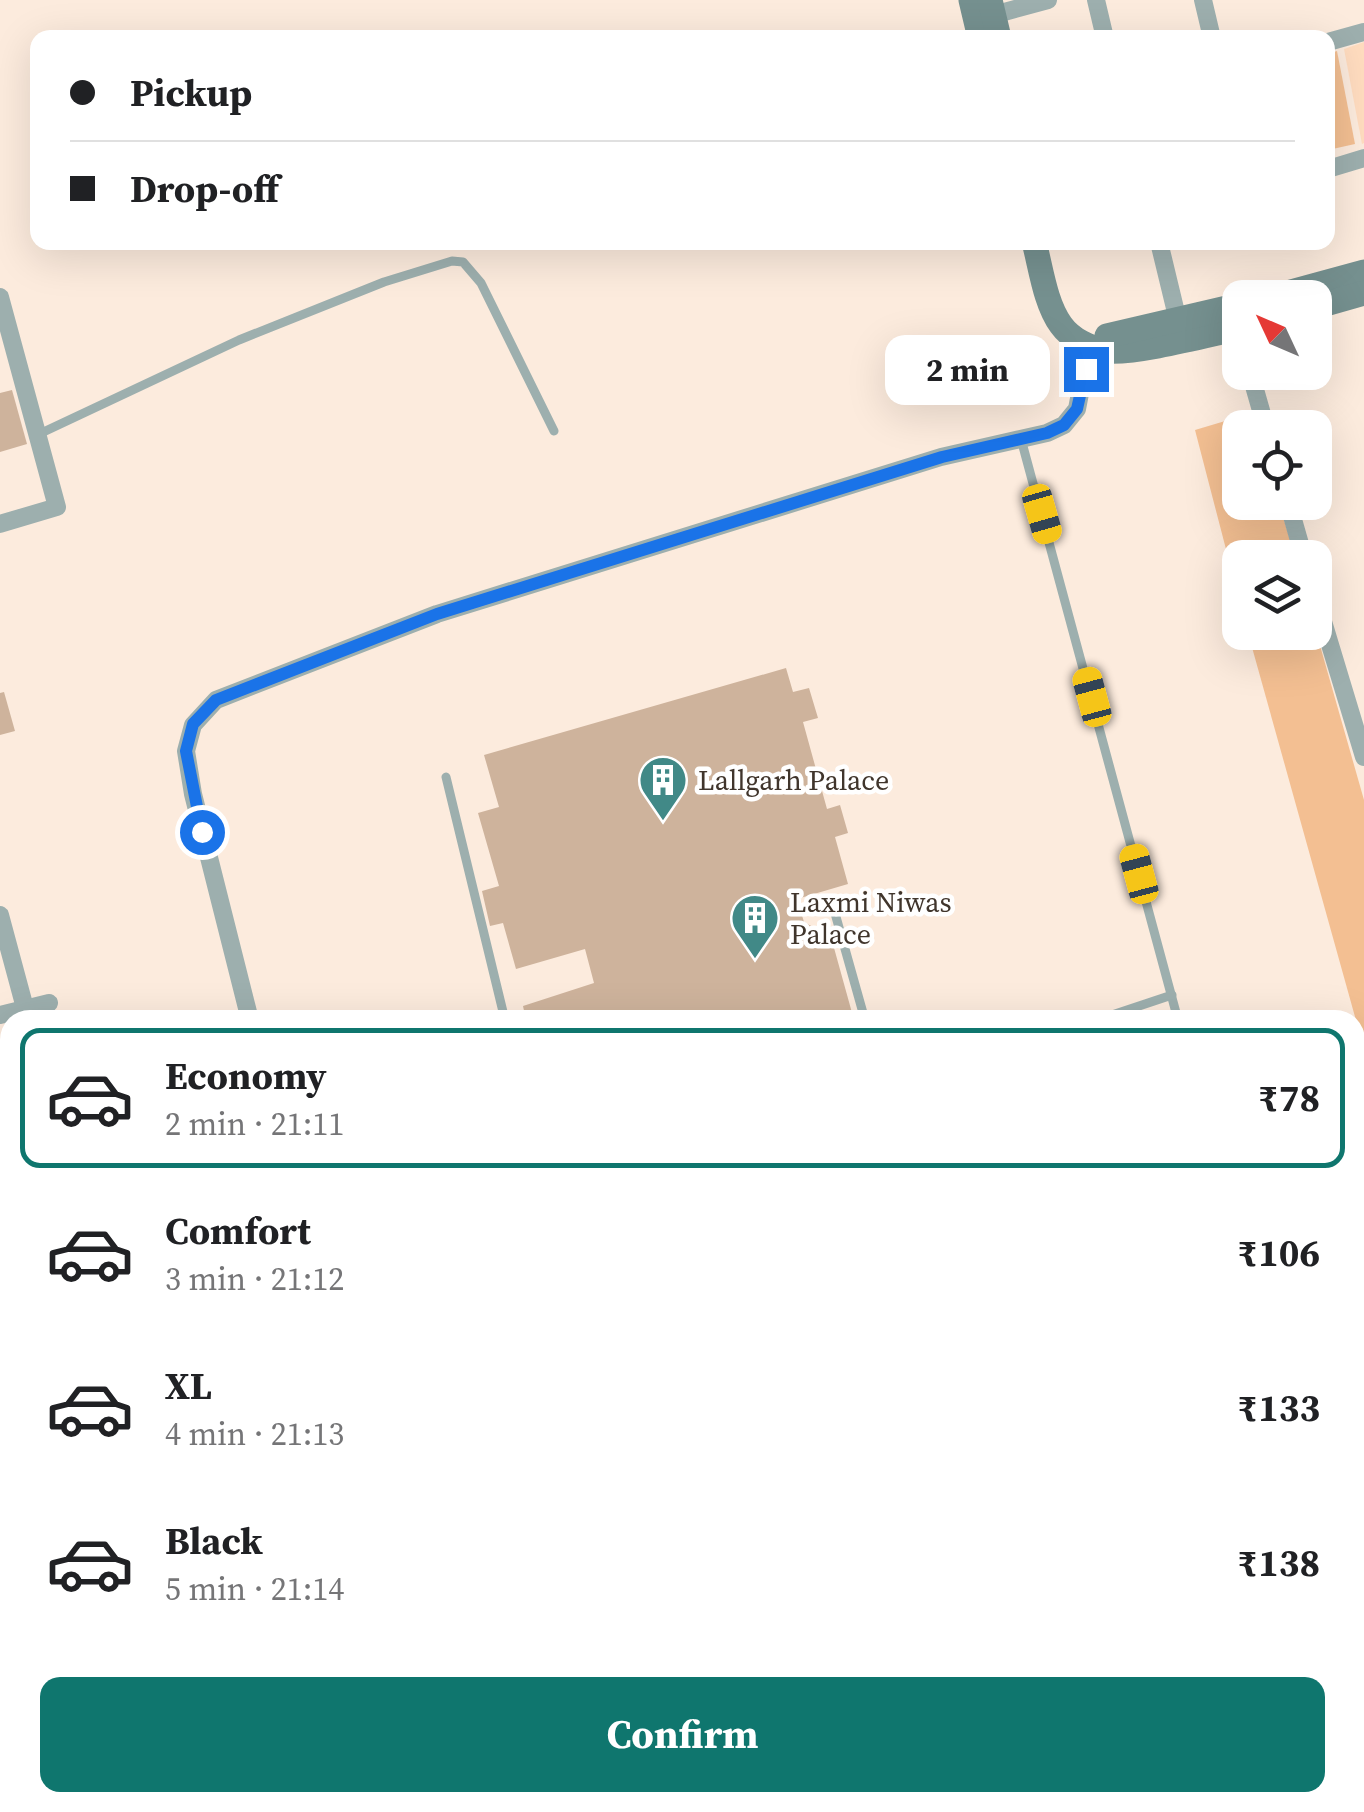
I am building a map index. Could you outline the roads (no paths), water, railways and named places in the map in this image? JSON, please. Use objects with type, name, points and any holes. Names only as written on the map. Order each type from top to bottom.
[{"type":"street","points":[[985,18],[1048,0]]},
{"type":"street","points":[[1096,0],[1104,30]]},
{"type":"street","points":[[1203,0],[1210,30]]},
{"type":"street","points":[[1335,40],[1364,32]]},
{"type":"street","points":[[1335,167],[1364,158]]},
{"type":"street","points":[[1036,250],[1060,324],[1089,346],[1109,351],[1180,330]]},
{"type":"street","points":[[1052,250],[1072,318],[1096,335],[1222,326]]},
{"type":"street","points":[[1160,250],[1180,330]]},
{"type":"street","points":[[1332,281],[1364,272]]},
{"type":"street","points":[[1332,302],[1364,293]]},
{"type":"street","points":[[0,297],[56,507],[0,524]]},
{"type":"street","points":[[247,1010],[192,794],[186,751],[193,724],[216,700],[437,614],[924,462],[1064,425],[1077,409],[1089,346]]},
{"type":"street","points":[[1332,650],[1364,757]]},
{"type":"street","points":[[0,915],[25,1008]]},
{"type":"street","points":[[18,1010],[49,1002]]},
{"type":"lane","points":[[37,435],[240,340],[384,282],[452,261],[464,262],[481,283],[554,432]]},
{"type":"lane","points":[[1021,438],[1176,1010]]},
{"type":"lane","points":[[446,777],[504,1010]]},
{"type":"lane","points":[[831,900],[863,1010]]},
{"type":"lane","points":[[1127,1010],[1172,995]]},
{"type":"place","name":"Lallgarh Palace","points":[[663,822]]},
{"type":"place","name":"Laxmi Niwas Palace","points":[[755,960]]}]
